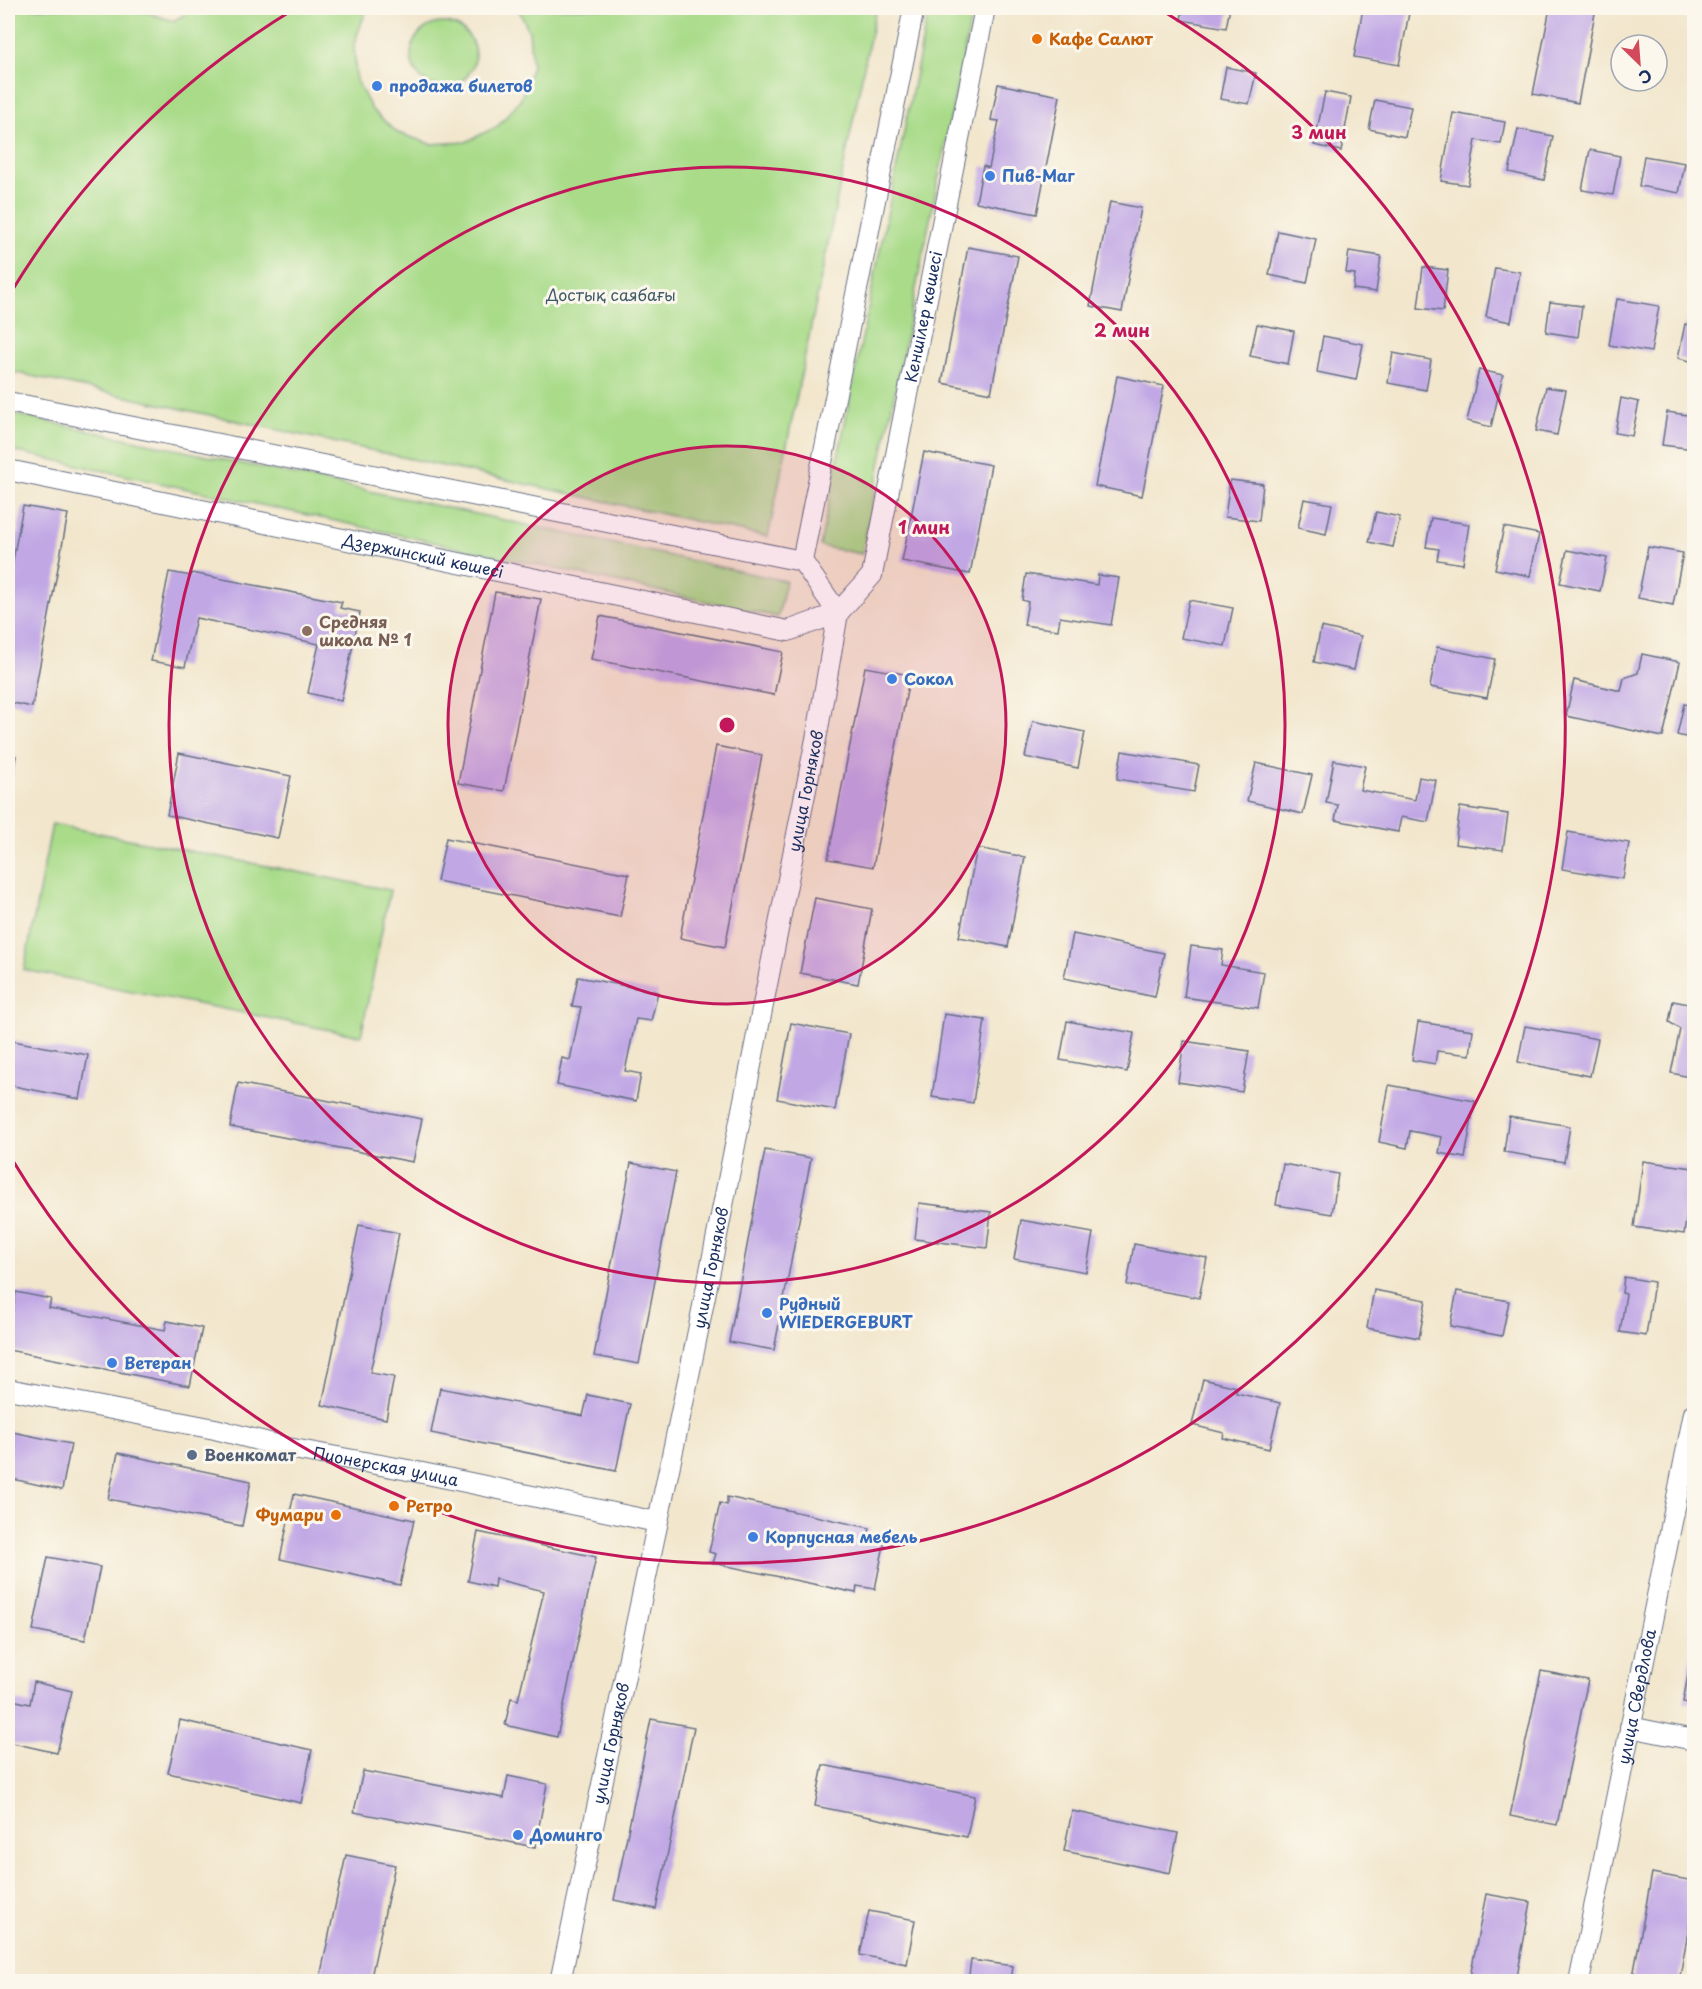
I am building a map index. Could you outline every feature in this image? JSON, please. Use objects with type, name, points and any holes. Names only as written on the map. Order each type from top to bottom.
[{"type":"street","points":[[802,561],[914,8]]},
{"type":"street","name":"Кеншілер көшесі","points":[[838,614],[872,575],[985,8]]},
{"type":"street","points":[[8,402],[802,561],[838,614]]},
{"type":"street","name":"Дзержинский көшесі","points":[[8,470],[788,631],[838,614]]},
{"type":"street","name":"улица Горняков","points":[[560,1982],[692,1360],[838,614]]},
{"type":"street","name":"Пионерская улица","points":[[8,1389],[215,1429],[288,1448],[419,1472],[657,1522]]},
{"type":"street","name":"улица Свердлова","points":[[1579,1982],[1695,1413]]},
{"type":"street","points":[[1630,1727],[1695,1740]]},
{"type":"green space","name":"Достық саябағы","points":[[8,8],[134,8],[173,21],[197,8],[367,8],[354,44],[356,79],[372,110],[398,133],[431,144],[466,142],[498,126],[521,99],[532,66],[529,31],[518,8],[876,8],[768,537],[8,371]]},
{"type":"green space","points":[[929,8],[973,8],[862,554],[820,546]]},
{"type":"green space","points":[[437,23],[449,23],[466,32],[473,43],[475,55],[473,67],[466,78],[449,87],[437,87],[425,82],[416,73],[411,61],[411,49],[416,37],[425,28]]},
{"type":"green space","points":[[8,413],[786,581],[778,617],[8,450]]},
{"type":"green space","points":[[52,824],[390,890],[361,1036],[24,970]]},
{"type":"building","points":[[1183,8],[1230,8],[1226,28],[1181,20]]},
{"type":"building","points":[[1363,8],[1410,8],[1399,65],[1354,57]]},
{"type":"building","points":[[1550,8],[1596,8],[1578,103],[1533,94]]},
{"type":"building","points":[[1226,67],[1256,73],[1249,104],[1220,99]]},
{"type":"building","points":[[998,84],[1060,96],[1037,214],[976,202],[983,166],[989,168],[999,121],[991,120]]},
{"type":"building","points":[[1325,92],[1351,97],[1341,151],[1314,145]]},
{"type":"building","points":[[1375,100],[1411,107],[1405,137],[1369,129]]},
{"type":"building","points":[[1453,113],[1505,122],[1501,144],[1476,140],[1468,185],[1441,181]]},
{"type":"building","points":[[1518,129],[1553,136],[1544,180],[1509,172]]},
{"type":"building","points":[[1590,150],[1620,156],[1613,195],[1582,190]]},
{"type":"building","points":[[1644,156],[1685,163],[1679,193],[1639,186]]},
{"type":"building","points":[[1110,202],[1141,208],[1122,312],[1090,306]]},
{"type":"building","points":[[1278,231],[1316,239],[1307,283],[1269,275]]},
{"type":"building","points":[[968,247],[1018,256],[991,393],[942,383]]},
{"type":"building","points":[[1349,251],[1381,256],[1376,292],[1353,289],[1355,274],[1346,273]]},
{"type":"building","points":[[1423,267],[1448,270],[1443,311],[1418,308]]},
{"type":"building","points":[[1495,268],[1520,272],[1511,322],[1486,317]]},
{"type":"building","points":[[1617,299],[1659,306],[1651,352],[1609,345]]},
{"type":"building","points":[[1550,302],[1582,306],[1578,337],[1546,332]]},
{"type":"building","points":[[1257,324],[1294,331],[1288,364],[1250,356]]},
{"type":"building","points":[[1685,324],[1694,326],[1694,362],[1678,358]]},
{"type":"building","points":[[1323,336],[1363,344],[1356,380],[1317,372]]},
{"type":"building","points":[[1393,353],[1431,360],[1426,390],[1388,383]]},
{"type":"building","points":[[1479,370],[1503,375],[1491,427],[1467,421]]},
{"type":"building","points":[[1117,376],[1164,386],[1142,496],[1095,486]]},
{"type":"building","points":[[1546,387],[1566,390],[1557,435],[1536,431]]},
{"type":"building","points":[[1621,398],[1639,402],[1632,436],[1615,433]]},
{"type":"building","points":[[1667,412],[1694,416],[1694,449],[1662,445]]},
{"type":"building","points":[[924,452],[991,465],[970,574],[902,561]]},
{"type":"building","points":[[1230,480],[1263,484],[1259,521],[1225,517]]},
{"type":"building","points":[[1304,499],[1332,504],[1326,534],[1298,528]]},
{"type":"building","points":[[23,506],[68,514],[32,707],[8,702],[8,587]]},
{"type":"building","points":[[1376,512],[1400,517],[1393,547],[1369,542]]},
{"type":"building","points":[[1431,518],[1469,524],[1463,564],[1437,560],[1439,549],[1426,547]]},
{"type":"building","points":[[1504,527],[1539,534],[1530,576],[1495,569]]},
{"type":"building","points":[[1648,547],[1683,553],[1673,605],[1638,598]]},
{"type":"building","points":[[1567,550],[1607,558],[1600,591],[1560,583]]},
{"type":"building","name":"Средняя школа № 1","points":[[169,572],[191,576],[192,573],[342,602],[340,608],[360,612],[341,701],[308,693],[319,644],[196,618],[185,667],[151,661]]},
{"type":"building","points":[[1026,574],[1097,585],[1098,575],[1119,578],[1111,625],[1060,617],[1058,630],[1024,625],[1028,602],[1022,600]]},
{"type":"building","points":[[495,592],[541,599],[504,791],[458,783]]},
{"type":"building","points":[[1189,600],[1233,608],[1225,646],[1181,638]]},
{"type":"building","points":[[600,616],[783,652],[774,695],[591,659]]},
{"type":"building","points":[[1321,627],[1361,636],[1354,670],[1314,662]]},
{"type":"building","points":[[1437,647],[1495,659],[1487,698],[1430,687]]},
{"type":"building","points":[[1642,654],[1680,662],[1663,737],[1566,716],[1574,680],[1621,691],[1624,678],[1638,673]]},
{"type":"building","points":[[865,667],[910,675],[873,867],[828,859]]},
{"type":"building","points":[[1684,704],[1694,706],[1694,739],[1677,735]]},
{"type":"building","points":[[1033,721],[1085,732],[1078,768],[1025,757]]},
{"type":"building","points":[[716,746],[762,755],[725,947],[680,938]]},
{"type":"building","points":[[1122,751],[1199,765],[1194,792],[1117,779]]},
{"type":"building","points":[[179,753],[291,776],[278,838],[167,815]]},
{"type":"building","points":[[8,754],[16,756],[9,793],[8,792]]},
{"type":"building","points":[[1334,760],[1365,766],[1360,790],[1415,800],[1419,777],[1436,780],[1428,822],[1401,817],[1398,832],[1335,820],[1338,805],[1326,803]]},
{"type":"building","points":[[1256,763],[1312,775],[1303,814],[1247,801]]},
{"type":"building","points":[[1460,807],[1508,814],[1503,850],[1455,844]]},
{"type":"building","points":[[1568,832],[1629,843],[1623,879],[1562,869]]},
{"type":"building","points":[[446,838],[629,874],[620,917],[437,881]]},
{"type":"building","points":[[977,848],[1025,857],[1008,947],[959,937]]},
{"type":"building","points":[[815,898],[872,909],[858,984],[800,973]]},
{"type":"building","points":[[1073,934],[1164,953],[1155,997],[1064,978]]},
{"type":"building","points":[[1191,946],[1223,950],[1221,965],[1264,972],[1258,1008],[1184,997]]},
{"type":"building","points":[[578,977],[658,992],[651,1021],[636,1019],[625,1071],[641,1074],[636,1101],[557,1085],[562,1058],[570,1060],[581,1007],[572,1006]]},
{"type":"building","points":[[1673,1001],[1694,1005],[1694,1078],[1671,1073],[1680,1029],[1669,1022]]},
{"type":"building","points":[[944,1014],[985,1020],[973,1103],[932,1097]]},
{"type":"building","points":[[1067,1021],[1134,1033],[1127,1072],[1060,1060]]},
{"type":"building","points":[[1418,1022],[1473,1030],[1470,1055],[1437,1051],[1435,1064],[1412,1060]]},
{"type":"building","points":[[791,1023],[849,1034],[835,1110],[777,1099]]},
{"type":"building","points":[[1525,1026],[1598,1039],[1590,1076],[1518,1062]]},
{"type":"building","points":[[8,1040],[88,1055],[80,1099],[8,1085]]},
{"type":"building","points":[[1184,1041],[1249,1051],[1242,1092],[1178,1082]]},
{"type":"building","points":[[238,1083],[422,1119],[413,1162],[230,1127]]},
{"type":"building","points":[[1389,1085],[1475,1101],[1465,1158],[1439,1153],[1442,1137],[1410,1131],[1407,1148],[1379,1142]]},
{"type":"building","points":[[1509,1116],[1570,1126],[1564,1162],[1504,1152]]},
{"type":"building","points":[[765,1150],[811,1158],[774,1350],[729,1342]]},
{"type":"building","points":[[1643,1161],[1693,1168],[1684,1234],[1634,1227]]},
{"type":"building","points":[[631,1163],[676,1172],[639,1364],[594,1356]]},
{"type":"building","points":[[1283,1164],[1338,1174],[1332,1214],[1276,1205]]},
{"type":"building","points":[[919,1203],[991,1212],[987,1248],[915,1239]]},
{"type":"building","points":[[1021,1220],[1093,1233],[1086,1272],[1014,1259]]},
{"type":"building","points":[[359,1225],[399,1233],[370,1373],[394,1377],[386,1419],[322,1405]]},
{"type":"building","points":[[1134,1244],[1207,1258],[1199,1298],[1127,1285]]},
{"type":"building","points":[[1624,1277],[1654,1282],[1646,1336],[1620,1332],[1626,1294],[1622,1293]]},
{"type":"building","points":[[1374,1290],[1426,1300],[1419,1338],[1367,1328]]},
{"type":"building","points":[[1457,1291],[1509,1301],[1502,1336],[1450,1326]]},
{"type":"building","points":[[16,1292],[51,1299],[49,1308],[165,1330],[167,1321],[202,1328],[190,1386],[8,1350],[8,1335]]},
{"type":"building","points":[[1203,1379],[1237,1387],[1236,1393],[1280,1403],[1269,1449],[1223,1438],[1224,1433],[1192,1425]]},
{"type":"building","points":[[440,1388],[583,1416],[588,1395],[630,1404],[616,1471],[431,1433]]},
{"type":"building","points":[[8,1431],[71,1444],[62,1490],[8,1478]]},
{"type":"building","points":[[118,1453],[251,1481],[242,1526],[108,1499]]},
{"type":"building","points":[[294,1494],[414,1520],[400,1585],[280,1559]]},
{"type":"building","points":[[727,1497],[870,1528],[868,1537],[885,1540],[875,1589],[857,1586],[856,1593],[713,1563],[716,1554],[709,1552],[720,1503],[727,1505]]},
{"type":"building","points":[[478,1532],[596,1557],[557,1737],[505,1725],[511,1698],[518,1700],[544,1591],[495,1579],[494,1587],[468,1581]]},
{"type":"building","points":[[48,1557],[100,1567],[85,1640],[33,1630]]},
{"type":"building","points":[[1692,1654],[1694,1654],[1694,1704],[1683,1702]]},
{"type":"building","points":[[1541,1671],[1588,1680],[1557,1825],[1510,1816]]},
{"type":"building","points":[[34,1682],[72,1691],[57,1753],[8,1742],[8,1699],[30,1704]]},
{"type":"building","points":[[651,1719],[694,1727],[656,1909],[614,1900]]},
{"type":"building","points":[[180,1720],[312,1750],[301,1803],[168,1773]]},
{"type":"building","points":[[823,1765],[975,1796],[967,1837],[815,1806]]},
{"type":"building","points":[[363,1771],[504,1798],[508,1776],[547,1784],[535,1847],[354,1812]]},
{"type":"building","points":[[1072,1811],[1178,1833],[1170,1873],[1064,1851]]},
{"type":"building","points":[[346,1855],[395,1865],[370,1982],[319,1982]]},
{"type":"building","points":[[1652,1873],[1694,1881],[1694,1898],[1679,1982],[1632,1982]]},
{"type":"building","points":[[1486,1894],[1531,1902],[1516,1982],[1469,1982]]},
{"type":"building","points":[[869,1911],[915,1920],[907,1964],[860,1955]]},
{"type":"building","points":[[971,1960],[1013,1966],[1011,1982],[968,1982]]},
{"type":"place","name":"Кафе Салют","points":[[1037,39]]},
{"type":"place","name":"продажа билетов","points":[[377,86]]},
{"type":"place","name":"Пив-Маг","points":[[990,176]]},
{"type":"place","name":"Средняя школа № 1","points":[[307,631]]},
{"type":"place","name":"Сокол","points":[[892,679]]},
{"type":"place","name":"Рудный WIEDERGEBURT","points":[[767,1313]]},
{"type":"place","name":"Ветеран","points":[[112,1363]]},
{"type":"place","name":"Военкомат","points":[[192,1455]]},
{"type":"place","name":"Ретро","points":[[394,1506]]},
{"type":"place","name":"Фумари","points":[[336,1515]]},
{"type":"place","name":"Корпусная мебель","points":[[753,1537]]},
{"type":"place","name":"Доминго","points":[[518,1835]]}]
